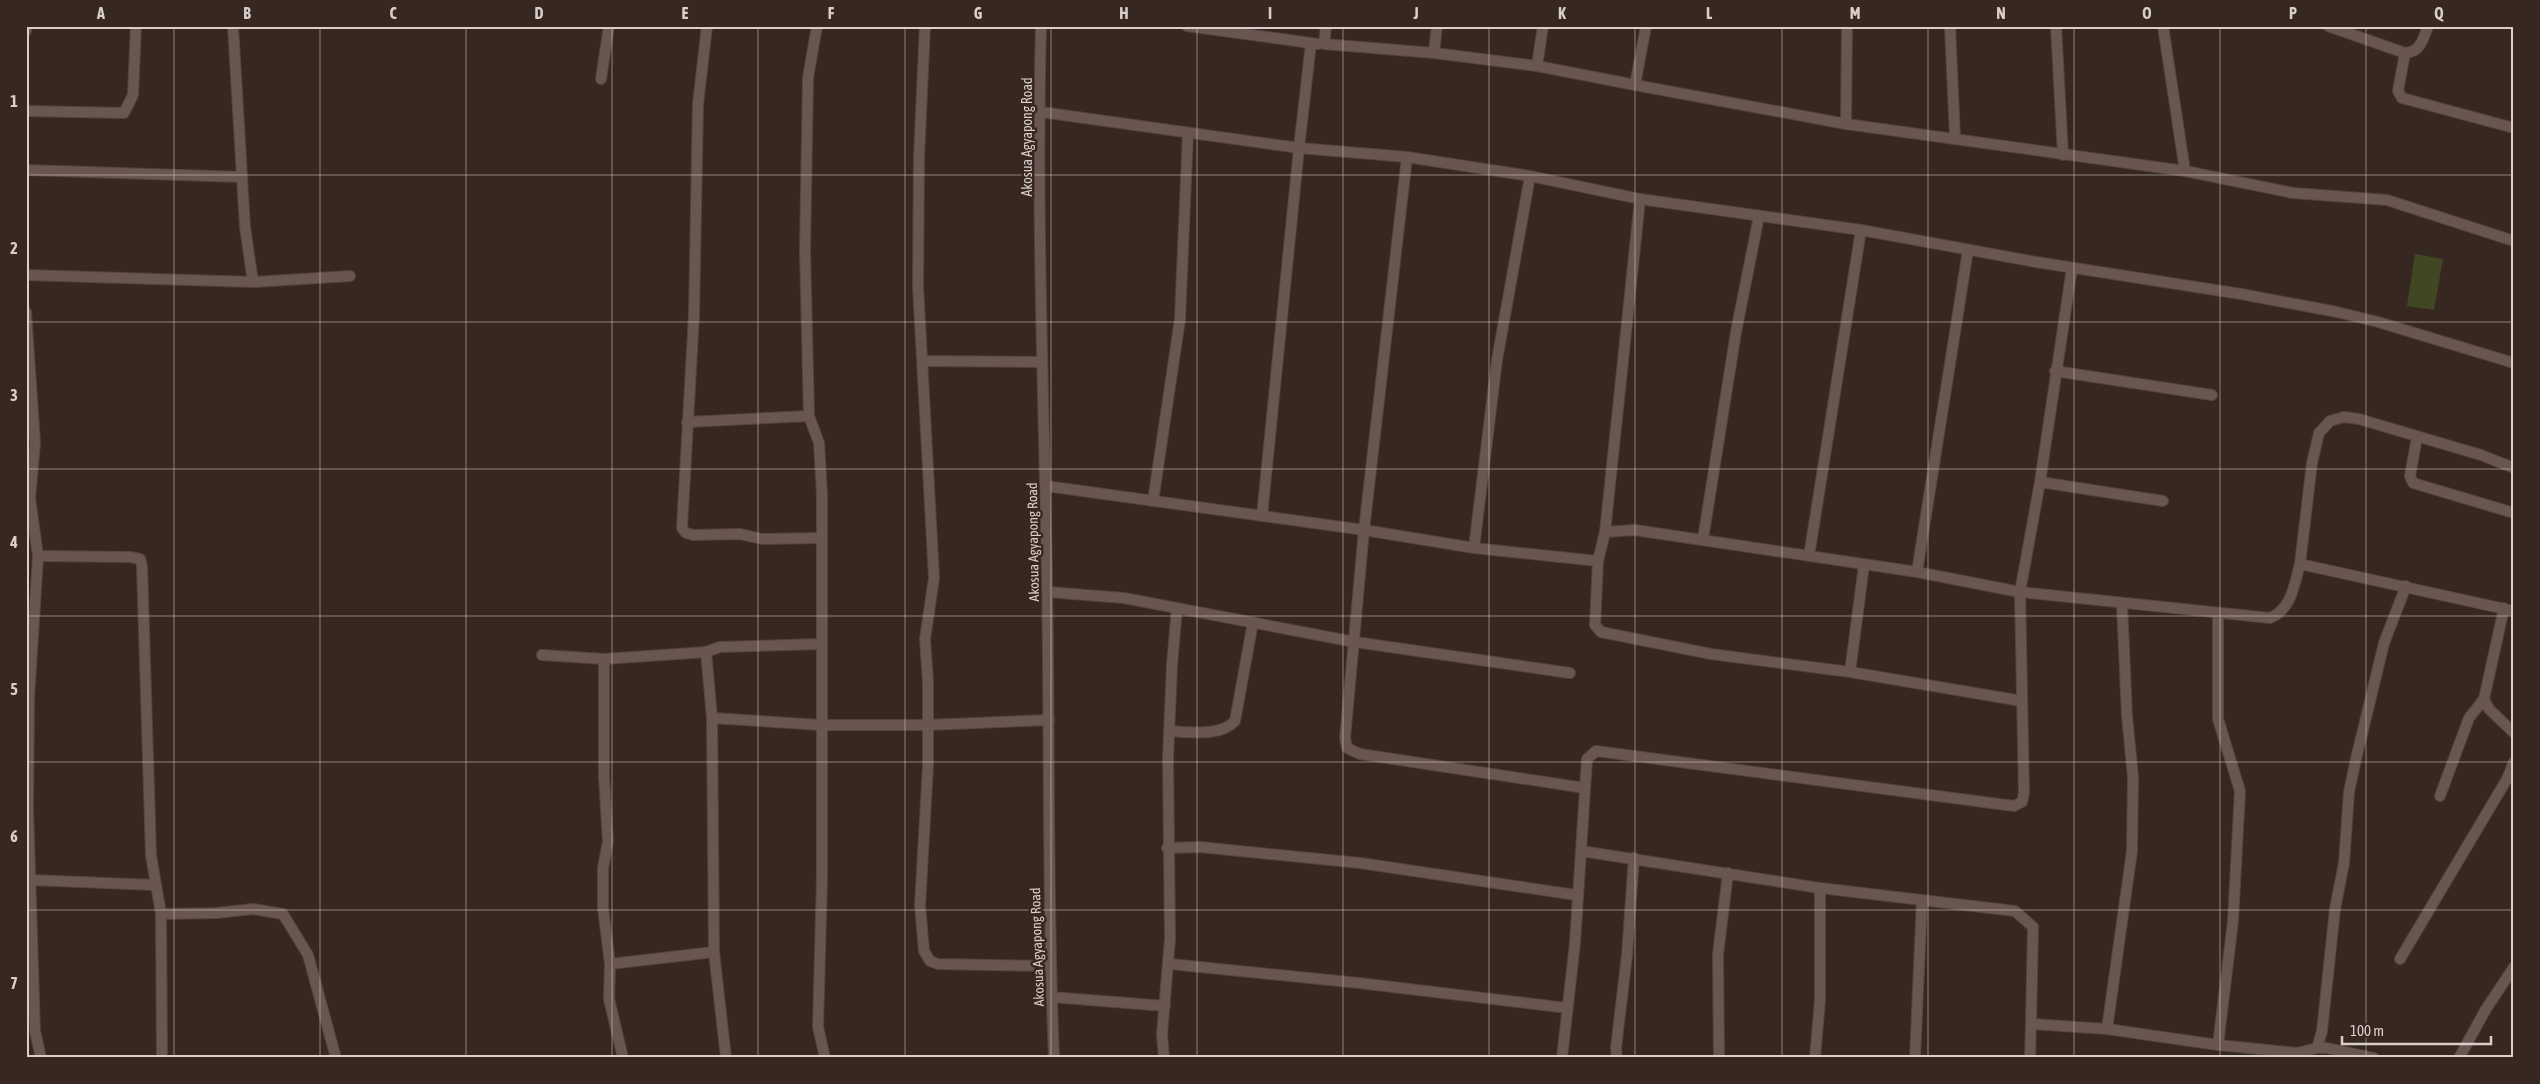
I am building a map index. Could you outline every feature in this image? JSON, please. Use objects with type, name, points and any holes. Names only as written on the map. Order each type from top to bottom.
[{"type":"street","points":[[26,26],[26,31]]},
{"type":"street","points":[[26,111],[124,114],[133,95],[136,26]]},
{"type":"street","points":[[233,26],[245,227],[253,282]]},
{"type":"street","points":[[601,79],[608,26]]},
{"type":"street","points":[[707,26],[698,104],[694,315],[681,516],[682,528],[686,533],[740,534],[762,539],[822,538]]},
{"type":"street","points":[[817,26],[808,88],[805,251],[810,416],[820,452],[822,538],[822,878],[818,1027],[824,1058]]},
{"type":"street","points":[[925,26],[918,220],[919,325],[923,361],[934,578],[925,639],[928,682],[928,766],[920,905],[924,951],[930,961],[938,964],[1051,966]]},
{"type":"street","name":"Akosua Agyapong Road","points":[[1041,26],[1042,362],[1048,592],[1048,857],[1054,1058]]},
{"type":"street","points":[[1187,26],[1210,27],[1311,43],[1434,53],[1537,66],[1846,124],[1955,137],[2064,155],[2185,171],[2293,193],[2387,200],[2514,241]]},
{"type":"street","points":[[1324,44],[1326,26]]},
{"type":"street","points":[[1434,53],[1437,26]]},
{"type":"street","points":[[1537,66],[1543,26]]},
{"type":"street","points":[[1635,85],[1646,26]]},
{"type":"street","points":[[1846,124],[1847,26]]},
{"type":"street","points":[[1950,26],[1955,137]]},
{"type":"street","points":[[2056,26],[2064,155]]},
{"type":"street","points":[[2163,26],[2185,171]]},
{"type":"street","points":[[2333,27],[2405,53],[2414,53],[2419,49],[2428,26]]},
{"type":"street","points":[[1262,516],[1311,43]]},
{"type":"street","points":[[2405,53],[2398,91],[2402,98],[2475,116],[2514,128]]},
{"type":"street","points":[[1041,112],[1299,148],[1407,157],[1530,176],[1640,198],[1861,230],[2072,268],[2337,312],[2514,363]]},
{"type":"street","points":[[1153,501],[1180,319],[1188,133]]},
{"type":"street","points":[[1407,157],[1364,530],[1355,642],[1344,738],[1347,748],[1360,754],[1585,788]]},
{"type":"street","points":[[26,170],[242,177]]},
{"type":"street","points":[[1474,548],[1497,360],[1530,176]]},
{"type":"street","points":[[1640,198],[1606,532],[1598,561],[1595,625],[1601,632],[1711,654],[1850,672],[2022,701]]},
{"type":"street","points":[[1703,538],[1736,332],[1759,216]]},
{"type":"street","points":[[1809,556],[1861,230]]},
{"type":"street","points":[[1918,572],[1968,250]]},
{"type":"street","points":[[1562,1058],[1575,943],[1576,895],[1587,759],[1596,751],[2014,806],[2022,802],[2024,793],[2020,592],[2040,482],[2055,371],[2072,268]]},
{"type":"street","points":[[26,275],[253,282],[350,276]]},
{"type":"street","points":[[26,312],[36,443],[28,498],[38,556],[29,698],[28,867],[32,880],[35,1031],[41,1058]]},
{"type":"street","points":[[923,361],[1042,362]]},
{"type":"street","points":[[2055,371],[2212,395]]},
{"type":"street","points":[[687,422],[810,416]]},
{"type":"street","points":[[1606,532],[1635,530],[1703,538],[1864,565],[1918,572],[2020,592],[2270,618],[2280,614],[2287,607],[2300,564],[2312,463],[2319,433],[2330,421],[2344,417],[2359,419],[2481,455],[2514,468]]},
{"type":"street","points":[[2417,437],[2410,476],[2413,483],[2514,513]]},
{"type":"street","points":[[2040,482],[2163,501]]},
{"type":"street","points":[[1046,486],[1364,530],[1474,548],[1598,561]]},
{"type":"street","points":[[38,556],[130,557],[140,559],[151,855],[161,914],[162,1058]]},
{"type":"street","points":[[2300,564],[2509,610],[2484,699],[2469,718],[2440,796]]},
{"type":"street","points":[[1850,672],[1864,565]]},
{"type":"street","points":[[2317,1048],[2322,1031],[2335,910],[2344,863],[2350,792],[2356,759],[2384,643],[2406,586]]},
{"type":"street","points":[[1048,592],[1124,598],[1355,642],[1570,673]]},
{"type":"street","points":[[2107,1029],[2132,851],[2133,777],[2122,604]]},
{"type":"street","points":[[1164,1058],[1162,1034],[1170,964],[1167,848],[1169,731],[1178,608]]},
{"type":"street","points":[[2218,613],[2218,719],[2240,790],[2233,921],[2218,1045]]},
{"type":"street","points":[[1169,731],[1194,732],[1215,730],[1230,727],[1235,722],[1253,622]]},
{"type":"street","points":[[542,655],[604,659],[706,652],[720,647],[821,644]]},
{"type":"street","points":[[706,652],[712,718],[714,952],[726,1058]]},
{"type":"street","points":[[604,659],[604,777],[608,841],[603,868],[602,908],[610,964],[610,999],[622,1058]]},
{"type":"street","points":[[2484,699],[2489,709],[2504,726],[2514,732]]},
{"type":"street","points":[[712,718],[822,724],[927,724],[1049,720]]},
{"type":"street","points":[[2400,959],[2506,779],[2514,762]]},
{"type":"street","points":[[1167,848],[1200,847],[1360,863],[1576,895]]},
{"type":"street","points":[[1581,850],[1820,888],[2015,911],[2034,927],[2030,1058]]},
{"type":"street","points":[[1617,1058],[1616,1048],[1628,956],[1634,858]]},
{"type":"street","points":[[1719,1058],[1718,954],[1728,873]]},
{"type":"street","points":[[32,880],[155,885]]},
{"type":"street","points":[[1815,1058],[1820,1000],[1820,888]]},
{"type":"street","points":[[1915,1058],[1922,900]]},
{"type":"street","points":[[161,914],[216,913],[253,909],[283,914],[308,955],[336,1058]]},
{"type":"street","points":[[610,964],[714,952]]},
{"type":"street","points":[[1170,964],[1359,983],[1567,1008]]},
{"type":"street","points":[[2458,1058],[2486,1008],[2514,967]]},
{"type":"street","points":[[1052,997],[1164,1006]]},
{"type":"street","points":[[2031,1024],[2107,1029],[2218,1045],[2298,1053],[2317,1048],[2327,1048],[2374,1058]]},
{"type":"green space","points":[[2415,254],[2443,259],[2434,310],[2407,306]]}]
